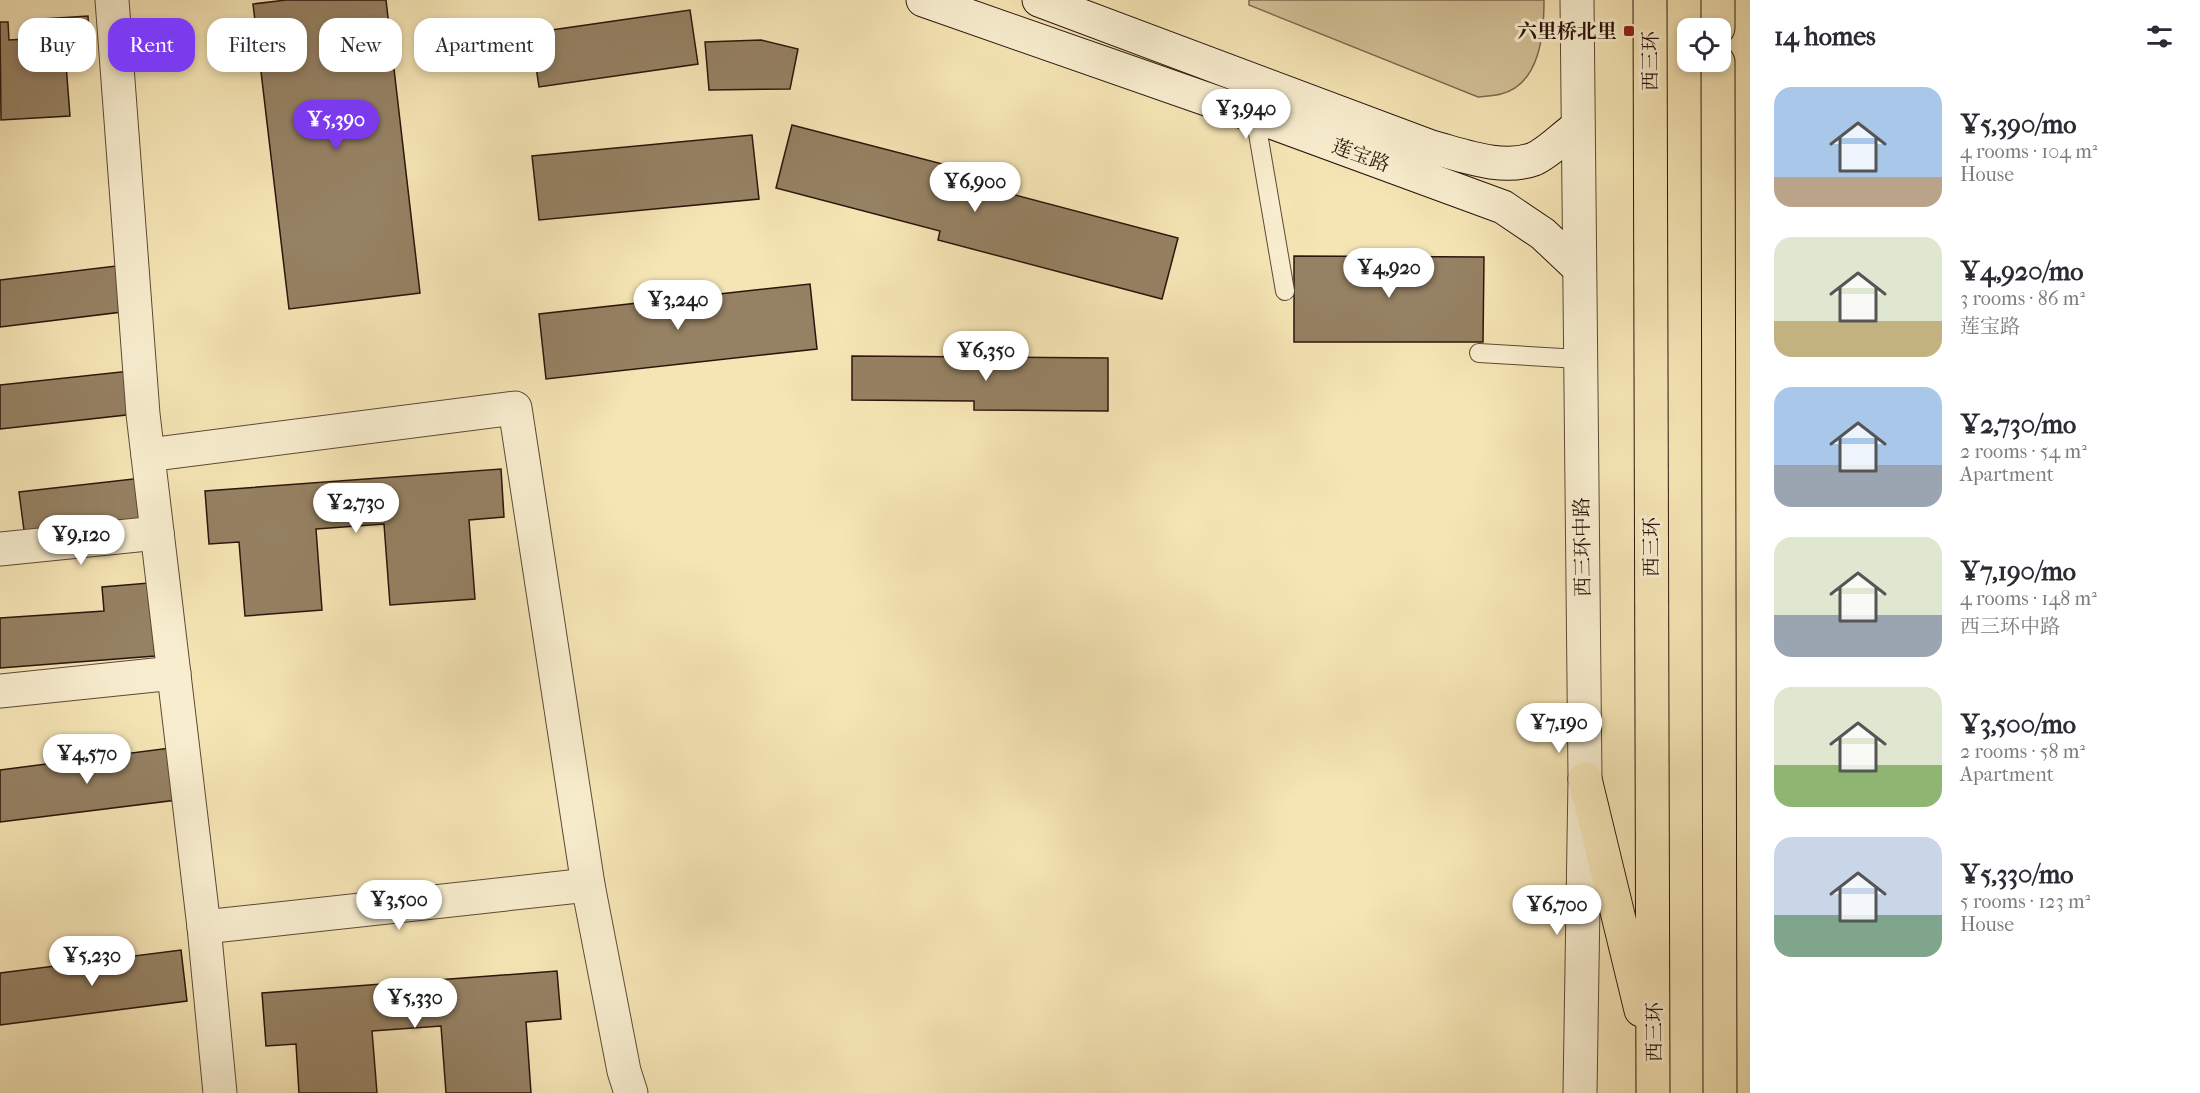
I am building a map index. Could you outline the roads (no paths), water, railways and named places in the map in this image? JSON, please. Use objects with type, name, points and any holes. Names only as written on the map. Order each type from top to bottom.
[{"type":"highway","name":"西三环","points":[[1650,0],[1654,1079]]},
{"type":"highway","points":[[1718,0],[1718,18]]},
{"type":"highway","points":[[1718,72],[1720,1093]]},
{"type":"highway","points":[[1585,779],[1654,1079]]},
{"type":"street","points":[[112,0],[148,455],[204,927],[220,1093]]},
{"type":"street","name":"莲宝路","points":[[923,0],[1255,116],[1503,207],[1543,234],[1579,268]]},
{"type":"street","name":"莲宝路","points":[[1039,0],[1431,147],[1479,159],[1512,162],[1534,158],[1576,128]]},
{"type":"street","name":"西三环中路","points":[[1576,0],[1585,779],[1580,1093]]},
{"type":"street","points":[[148,455],[515,408],[588,885],[624,1071],[631,1093]]},
{"type":"street","points":[[0,549],[157,533]]},
{"type":"street","points":[[0,691],[174,673]]},
{"type":"street","points":[[204,927],[588,885]]},
{"type":"lane","points":[[1255,116],[1285,291]]},
{"type":"lane","points":[[1479,353],[1579,359]]},
{"type":"place","name":"六里桥北里","points":[[1629,31]]}]
